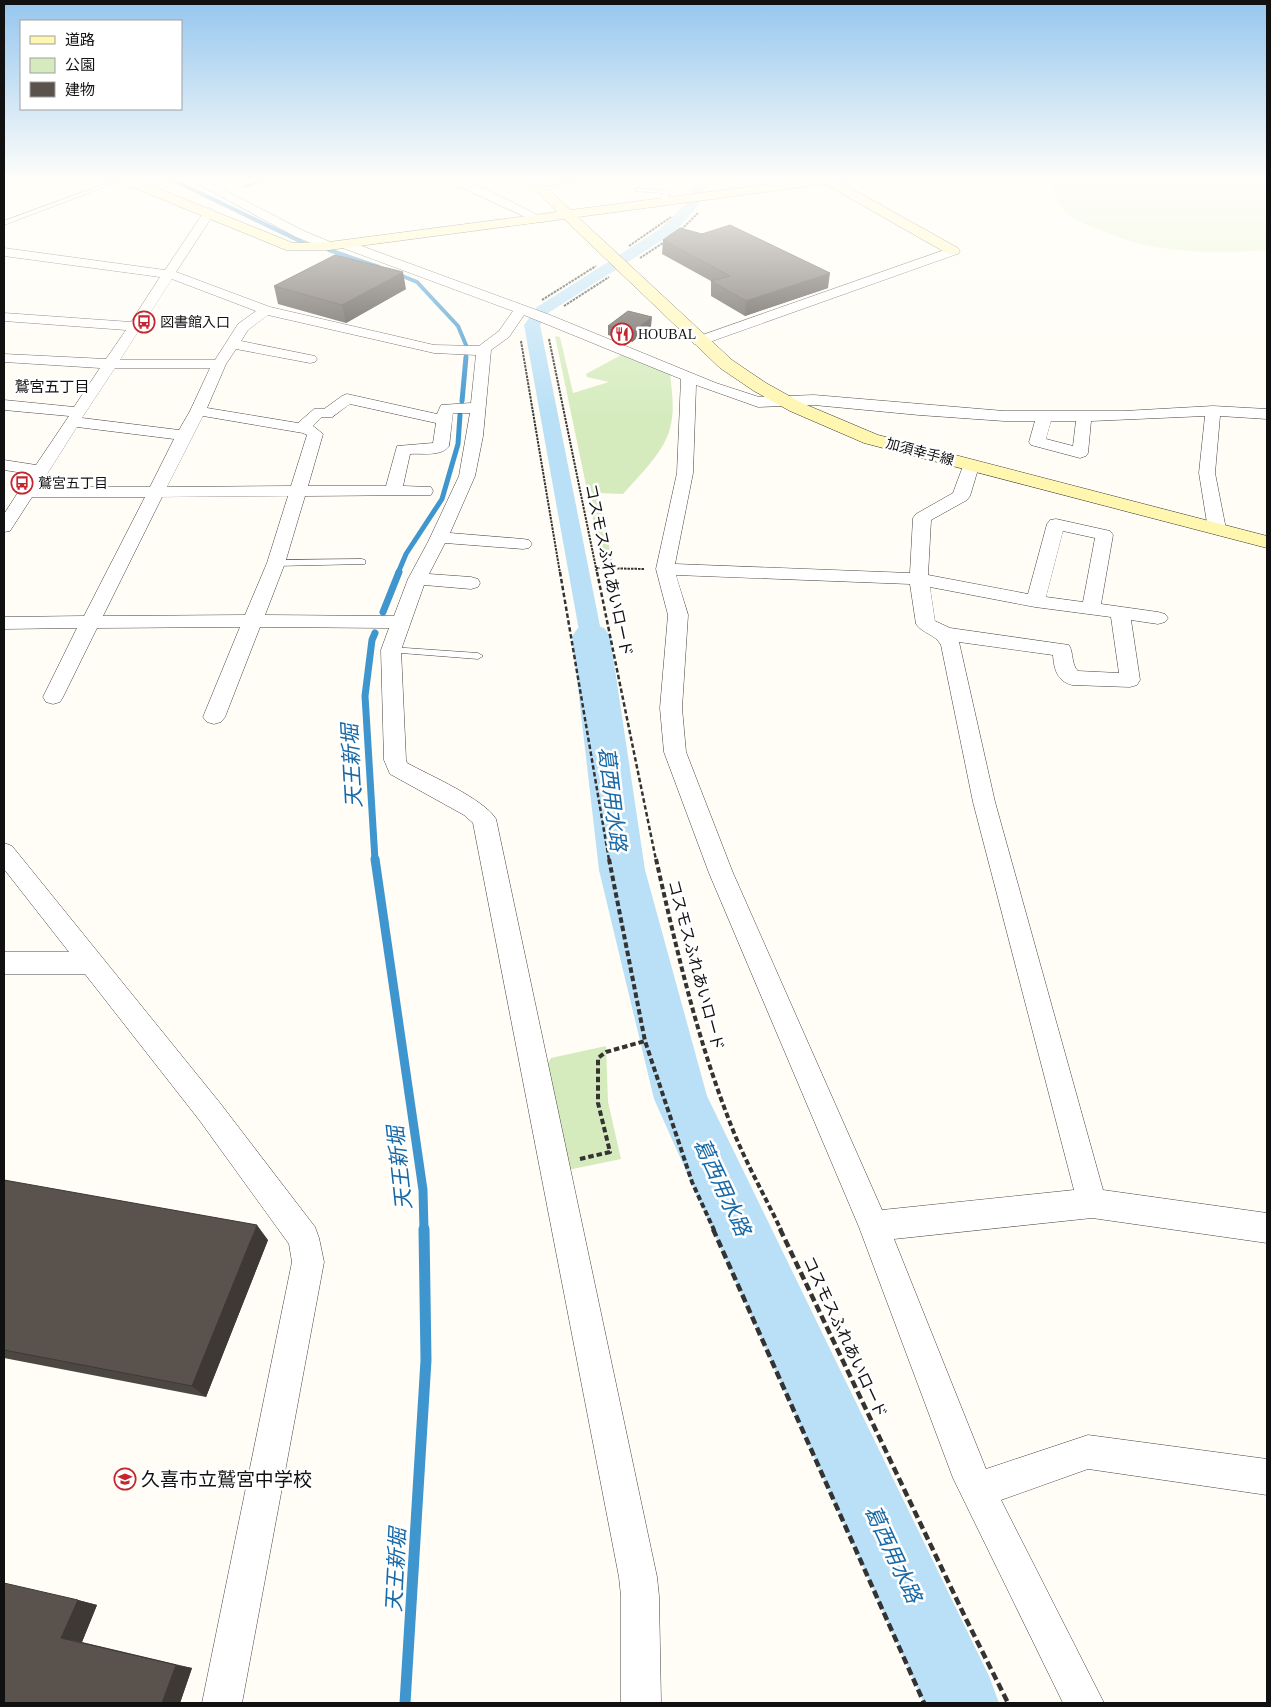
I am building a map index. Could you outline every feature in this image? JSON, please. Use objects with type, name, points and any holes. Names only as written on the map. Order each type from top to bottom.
[{"type":"main road","name":"加須幸手線","points":[[611,258],[699,341],[746,379],[780,400],[840,428],[871,439],[971,466],[1267,542]]},
{"type":"street","points":[[46,258],[169,274],[266,310],[434,349],[484,351]]},
{"type":"street","points":[[4,526],[180,258]]},
{"type":"street","points":[[380,258],[525,312],[547,324],[758,402],[814,400],[1004,416],[1124,416],[1212,411],[1267,414]]},
{"type":"street","points":[[699,341],[935,258]]},
{"type":"street","points":[[53,696],[184,435],[198,411],[219,364],[243,327],[266,310]]},
{"type":"street","points":[[525,312],[504,334],[484,349],[478,408],[467,476],[440,537],[417,579],[391,650],[395,760],[398,768],[472,809],[484,819],[638,1577],[640,1596],[641,1703]]},
{"type":"street","points":[[4,317],[135,326]]},
{"type":"street","points":[[232,344],[310,359]]},
{"type":"street","points":[[4,358],[110,364],[219,364]]},
{"type":"street","points":[[689,377],[685,473],[665,570],[678,615],[671,708],[675,752],[721,873],[874,1226],[965,1466],[1084,1703]]},
{"type":"street","points":[[300,428],[319,412],[327,414],[347,399],[443,420]]},
{"type":"street","points":[[5,406],[184,435]]},
{"type":"street","points":[[393,491],[404,449],[438,448],[440,446],[446,408],[478,408]]},
{"type":"street","points":[[198,411],[308,429],[315,434],[276,563],[214,717]]},
{"type":"street","points":[[1212,411],[1207,473],[1217,529]]},
{"type":"street","points":[[1044,416],[1037,442],[1080,453],[1084,416]]},
{"type":"street","points":[[4,464],[40,471]]},
{"type":"street","points":[[971,466],[962,496],[922,518],[919,579],[926,624],[944,634],[1062,650],[1064,669],[1072,678],[1130,680],[1120,613]]},
{"type":"street","points":[[26,492],[425,491]]},
{"type":"street","points":[[1035,601],[1056,524],[1104,535],[1091,609]]},
{"type":"street","points":[[440,537],[523,544]]},
{"type":"street","points":[[665,570],[919,579],[1035,601],[1158,618]]},
{"type":"street","points":[[417,579],[472,584]]},
{"type":"street","points":[[4,623],[400,622]]},
{"type":"street","points":[[944,634],[951,645],[984,802],[1092,1203]]},
{"type":"street","points":[[4,852],[210,1112],[304,1238],[308,1262],[222,1703]]},
{"type":"street","points":[[4,963],[92,963]]},
{"type":"street","points":[[874,1226],[1092,1203],[1267,1228]]},
{"type":"street","points":[[977,1490],[1088,1452],[1267,1477]]},
{"type":"lane","points":[[276,563],[362,562]]},
{"type":"lane","points":[[391,650],[478,656]]},
{"type":"path","points":[[541,301],[631,258]]},
{"type":"path","points":[[558,310],[617,264]]},
{"type":"path","name":"コスモスふれあいロード","points":[[547,324],[652,842],[684,982],[702,1043],[729,1121],[966,1619],[1008,1703]]},
{"type":"path","points":[[520,339],[614,890],[645,1041],[692,1182],[924,1703]]},
{"type":"path","points":[[596,568],[665,570]]},
{"type":"path","points":[[554,1166],[610,1152],[598,1103],[598,1058],[606,1052],[645,1041]]},
{"type":"green space","points":[[555,336],[560,337],[573,393],[609,382],[587,377],[586,374],[621,355],[670,374],[673,401],[672,415],[670,428],[663,446],[623,494],[597,493],[614,567],[603,567]]},
{"type":"green space","points":[[606,1046],[608,1102],[621,1159],[568,1170],[546,1066],[551,1058]]},
{"type":"building","points":[[330,258],[346,258],[403,272],[342,305],[274,286]]},
{"type":"building","points":[[696,258],[798,258],[830,273],[746,301],[711,281],[730,276]]},
{"type":"building","points":[[628,311],[652,317],[632,332],[608,326]]},
{"type":"building","points":[[4,1180],[257,1225],[192,1386],[4,1350]]},
{"type":"building","points":[[4,1583],[78,1600],[61,1638],[176,1665],[162,1703],[4,1703]]},
{"type":"waterway","name":"天王新堀","points":[[352,258],[379,267]]},
{"type":"waterway","points":[[591,636],[532,325],[542,310],[625,258]]},
{"type":"waterway","name":"天王新堀","points":[[395,273],[417,282],[458,326],[466,345]]},
{"type":"waterway","name":"天王新堀","points":[[462,401],[466,357]]},
{"type":"waterway","name":"天王新堀","points":[[398,573],[406,554],[442,499],[458,444],[460,415]]},
{"type":"waterway","name":"天王新堀","points":[[383,612],[399,572]]},
{"type":"waterway","name":"天王新堀","points":[[375,633],[372,640],[365,696],[375,860]]},
{"type":"waterway","name":"葛西用水路","points":[[591,636],[622,870],[681,1099],[962,1703]]},
{"type":"waterway","name":"天王新堀","points":[[375,859],[423,1190],[424,1230]]},
{"type":"waterway","name":"天王新堀","points":[[405,1703],[426,1360],[424,1229]]},
{"type":"place","name":"図書館入口","points":[[144,322]]},
{"type":"place","name":"HOUBAL","points":[[622,334]]},
{"type":"place","name":"鷲宮五丁目","points":[[22,483]]},
{"type":"place","name":"久喜市立鷲宮中学校","points":[[125,1479]]},
{"type":"district","name":"鷲宮五丁目","points":[[52,387]]}]
